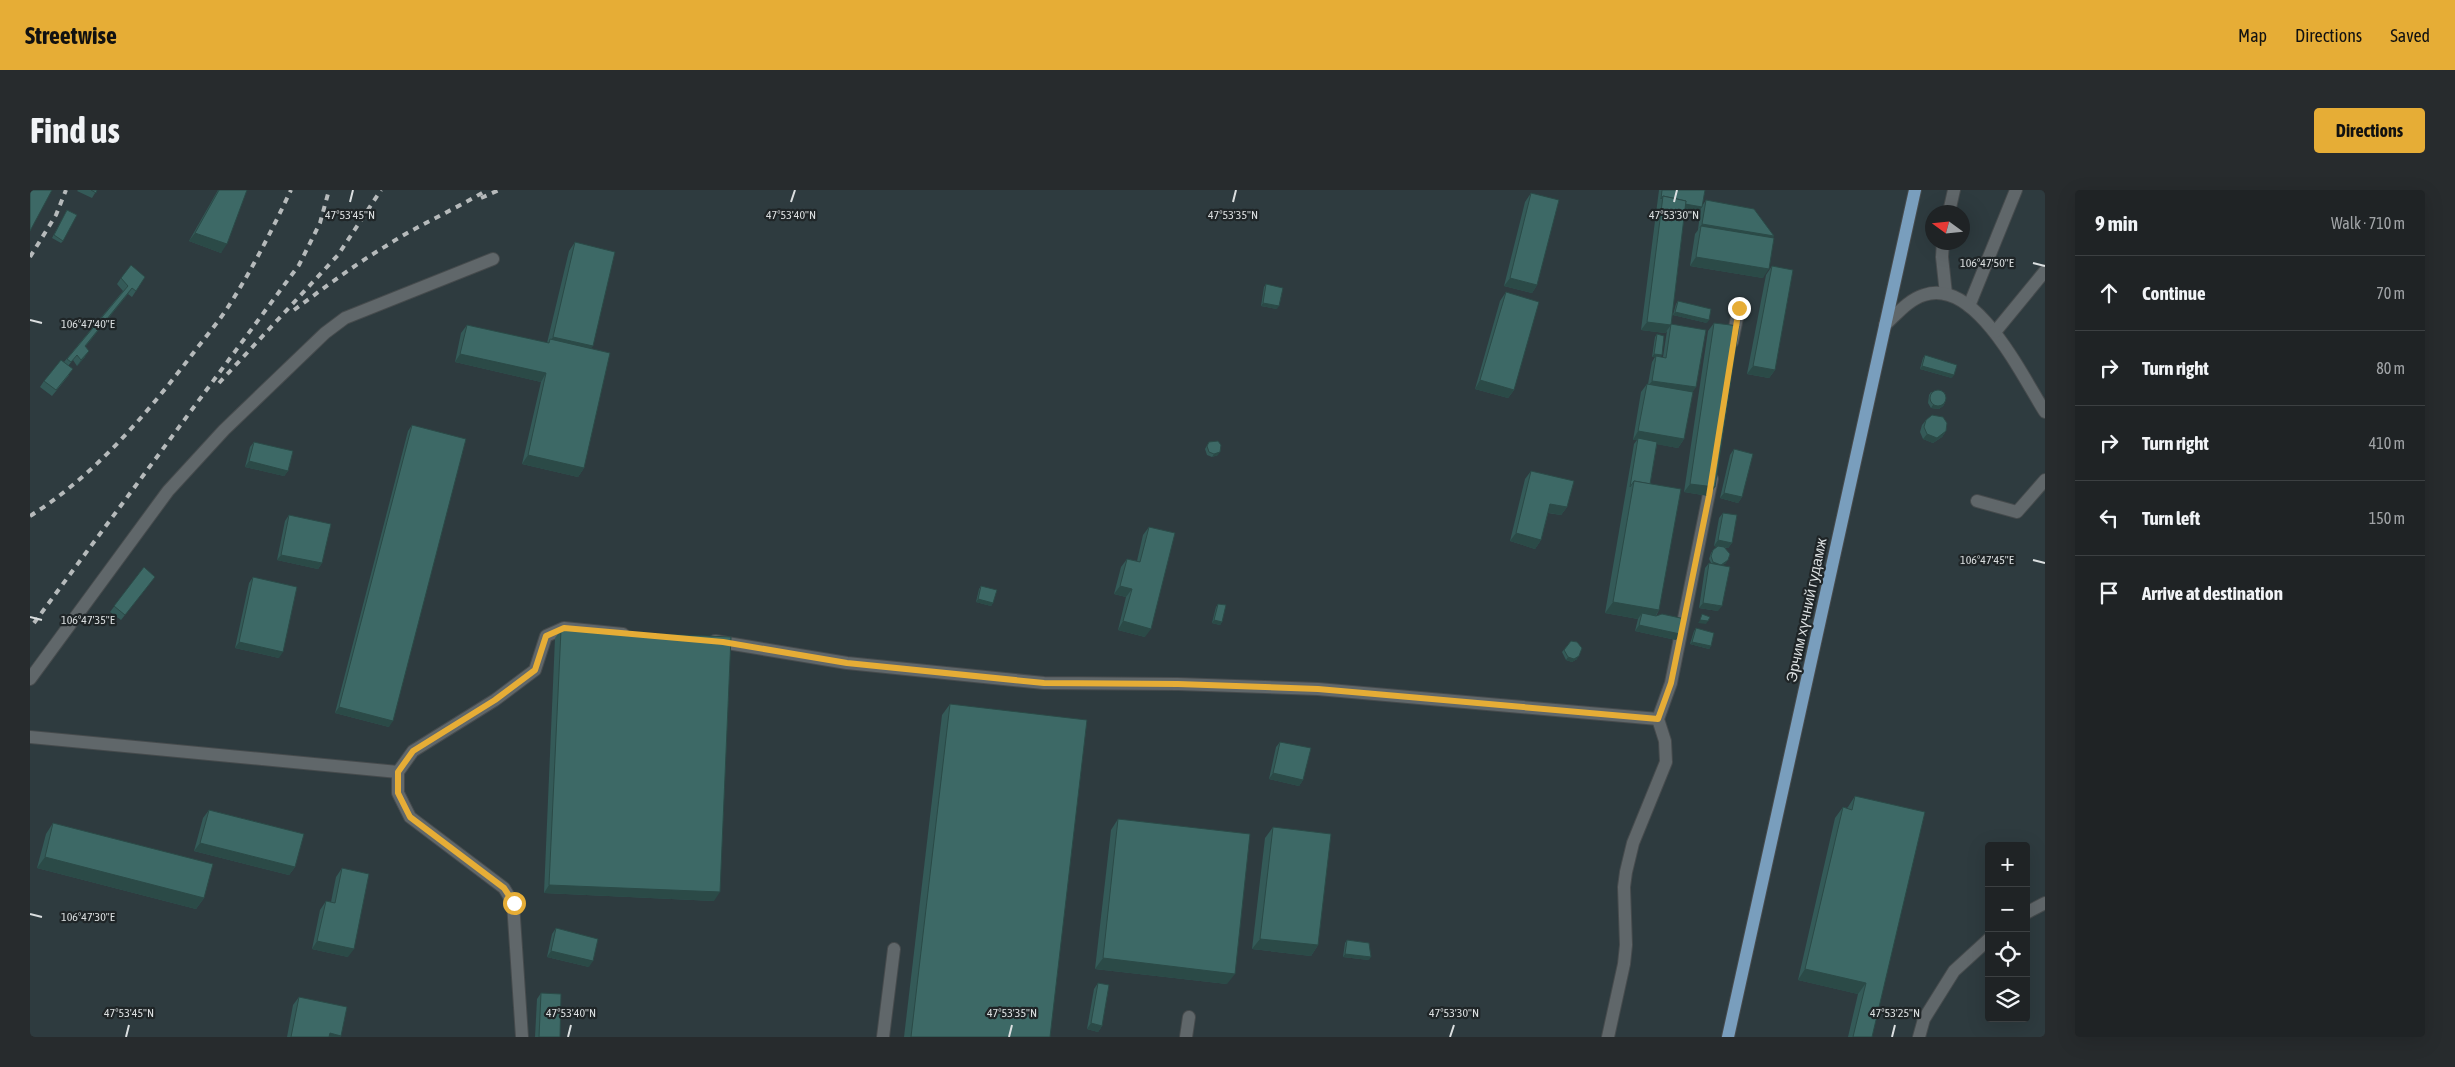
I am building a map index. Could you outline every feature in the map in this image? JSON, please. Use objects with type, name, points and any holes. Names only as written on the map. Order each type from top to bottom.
[{"type":"main road","name":"Эрчим хүчний гудамж","points":[[1728,1037],[1915,190]]},
{"type":"street","points":[[1950,205],[1954,190]]},
{"type":"street","points":[[1968,306],[2016,190]]},
{"type":"street","points":[[1942,250],[1946,294]]},
{"type":"street","points":[[30,679],[168,491],[224,430],[325,333],[345,318],[493,259]]},
{"type":"street","points":[[1995,332],[2045,271]]},
{"type":"street","points":[[1885,325],[1913,299],[1925,294],[1946,294],[1968,306],[1995,332],[2045,412]]},
{"type":"street","points":[[1730,354],[1739,308]]},
{"type":"street","points":[[1608,1037],[1624,964],[1626,945],[1624,887],[1626,872],[1633,843],[1666,762],[1665,741],[1658,719],[1671,683],[1714,467]]},
{"type":"street","points":[[1977,501],[2017,512],[2045,480]]},
{"type":"street","points":[[522,1037],[514,903],[504,888],[410,817],[398,793],[398,772],[413,751],[495,700],[535,670],[546,636],[564,628],[632,634]]},
{"type":"street","points":[[706,641],[847,663],[1044,683],[1178,684],[1318,689],[1658,719]]},
{"type":"street","points":[[30,737],[398,772]]},
{"type":"street","points":[[2030,911],[2045,903]]},
{"type":"street","points":[[1919,1037],[1924,1019],[1954,970],[1985,943]]},
{"type":"street","points":[[883,1037],[894,949]]},
{"type":"street","points":[[1186,1037],[1189,1017]]},
{"type":"shaded area","points":[[30,190],[2045,190],[2045,1037],[30,1037]]},
{"type":"building","points":[[30,190],[52,190],[30,231]]},
{"type":"building","points":[[219,190],[247,190],[227,244],[195,233]]},
{"type":"building","points":[[1662,190],[1705,190],[1702,207],[1685,204],[1686,201],[1663,196],[1661,199]]},
{"type":"building","points":[[1531,193],[1559,200],[1537,285],[1510,278]]},
{"type":"building","points":[[1663,196],[1686,201],[1671,325],[1647,322]]},
{"type":"building","points":[[1706,200],[1754,209],[1774,236],[1702,224]]},
{"type":"building","points":[[67,210],[77,215],[63,241],[54,235]]},
{"type":"building","points":[[1701,226],[1774,238],[1769,269],[1696,257]]},
{"type":"building","points":[[575,242],[615,252],[593,346],[553,337]]},
{"type":"building","points":[[131,265],[145,277],[136,291],[132,288],[85,346],[89,351],[81,360],[77,355],[71,362],[67,359],[128,286],[121,278]]},
{"type":"building","points":[[1772,266],[1793,270],[1775,370],[1753,366]]},
{"type":"building","points":[[1266,284],[1283,288],[1279,306],[1263,303]]},
{"type":"building","points":[[1506,292],[1539,302],[1514,390],[1480,380]]},
{"type":"building","points":[[1678,301],[1711,309],[1709,320],[1675,312]]},
{"type":"building","points":[[1714,323],[1739,326],[1715,487],[1690,484]]},
{"type":"building","points":[[1671,324],[1706,330],[1696,387],[1652,381],[1656,356],[1666,358]]},
{"type":"building","points":[[467,325],[549,343],[550,339],[610,353],[584,468],[528,455],[546,373],[460,354]]},
{"type":"building","points":[[1657,334],[1664,336],[1662,355],[1654,354]]},
{"type":"building","points":[[1925,355],[1957,365],[1954,375],[1922,366]]},
{"type":"building","points":[[61,360],[73,369],[56,390],[44,381]]},
{"type":"building","points":[[1647,384],[1693,392],[1684,439],[1638,431]]},
{"type":"building","points":[[1935,390],[1941,390],[1946,395],[1944,404],[1935,406],[1930,401],[1930,395]]},
{"type":"building","points":[[1932,415],[1943,417],[1947,423],[1946,431],[1937,438],[1927,434],[1924,427],[1926,420]]},
{"type":"building","points":[[412,425],[466,439],[393,721],[339,707]]},
{"type":"building","points":[[1638,438],[1657,442],[1650,484],[1634,481],[1630,487]]},
{"type":"building","points":[[1218,441],[1221,445],[1220,452],[1214,454],[1209,452],[1207,446],[1209,442]]},
{"type":"building","points":[[254,442],[293,451],[288,471],[249,461]]},
{"type":"building","points":[[1734,449],[1753,454],[1742,497],[1724,493]]},
{"type":"building","points":[[1531,471],[1574,481],[1567,507],[1550,504],[1541,540],[1516,533]]},
{"type":"building","points":[[1634,481],[1681,489],[1659,610],[1613,602]]},
{"type":"building","points":[[1723,513],[1737,515],[1732,543],[1718,540]]},
{"type":"building","points":[[289,515],[331,524],[322,563],[281,555]]},
{"type":"building","points":[[1149,527],[1175,533],[1151,629],[1123,621],[1132,589],[1120,586],[1127,559],[1140,562]]},
{"type":"building","points":[[1718,546],[1724,547],[1730,554],[1728,560],[1721,565],[1713,562],[1711,556],[1713,550]]},
{"type":"building","points":[[1709,563],[1730,567],[1722,606],[1703,603]]},
{"type":"building","points":[[144,567],[155,577],[125,615],[114,606]]},
{"type":"building","points":[[253,577],[297,587],[283,652],[239,642]]},
{"type":"building","points":[[981,586],[997,590],[993,603],[978,599]]},
{"type":"building","points":[[1218,604],[1226,605],[1222,622],[1214,620]]},
{"type":"building","points":[[1642,613],[1656,616],[1662,614],[1685,619],[1680,634],[1639,625]]},
{"type":"building","points":[[1702,614],[1710,617],[1708,621],[1700,620]]},
{"type":"building","points":[[1696,628],[1714,633],[1711,646],[1692,642]]},
{"type":"building","points":[[561,630],[731,637],[720,892],[549,885]]},
{"type":"building","points":[[1571,641],[1577,642],[1582,648],[1579,656],[1574,659],[1568,657],[1564,650]]},
{"type":"building","points":[[950,704],[1087,720],[1050,1037],[911,1037]]},
{"type":"building","points":[[1280,742],[1311,748],[1303,780],[1273,773]]},
{"type":"building","points":[[1855,796],[1925,812],[1872,1037],[1853,1037],[1866,983],[1805,969],[1843,807],[1852,810]]},
{"type":"building","points":[[209,810],[304,834],[295,867],[200,843]]},
{"type":"building","points":[[1118,819],[1250,834],[1235,974],[1103,958]]},
{"type":"building","points":[[53,823],[213,864],[204,898],[45,857]]},
{"type":"building","points":[[1273,827],[1331,834],[1318,945],[1260,939]]},
{"type":"building","points":[[342,868],[369,874],[354,949],[317,941],[326,901],[335,903]]},
{"type":"building","points":[[556,928],[598,939],[593,961],[551,951]]},
{"type":"building","points":[[1347,940],[1369,943],[1371,957],[1345,954]]},
{"type":"building","points":[[1098,983],[1109,985],[1102,1026],[1091,1023]]},
{"type":"building","points":[[541,993],[561,994],[560,1037],[539,1037]]},
{"type":"building","points":[[299,997],[347,1007],[341,1036],[330,1033],[329,1037],[291,1037]]},
{"type":"railway","points":[[30,257],[56,215],[66,190]]},
{"type":"railway","points":[[30,516],[76,483],[97,464],[137,422],[174,378],[219,320],[237,293],[291,190]]},
{"type":"railway","points":[[34,623],[299,265],[320,223],[329,190]]},
{"type":"railway","points":[[219,383],[338,255],[381,190]]},
{"type":"railway","points":[[294,310],[374,253],[487,190]]},
{"type":"railway","points":[[481,198],[499,190]]},
{"type":"route","points":[[514,903],[504,888],[410,817],[398,793],[398,772],[413,751],[495,700],[535,670],[546,636],[564,628],[723,642],[847,663],[1044,683],[1178,684],[1318,689],[1658,719],[1671,683],[1709,496],[1733,335],[1739,308]]}]
